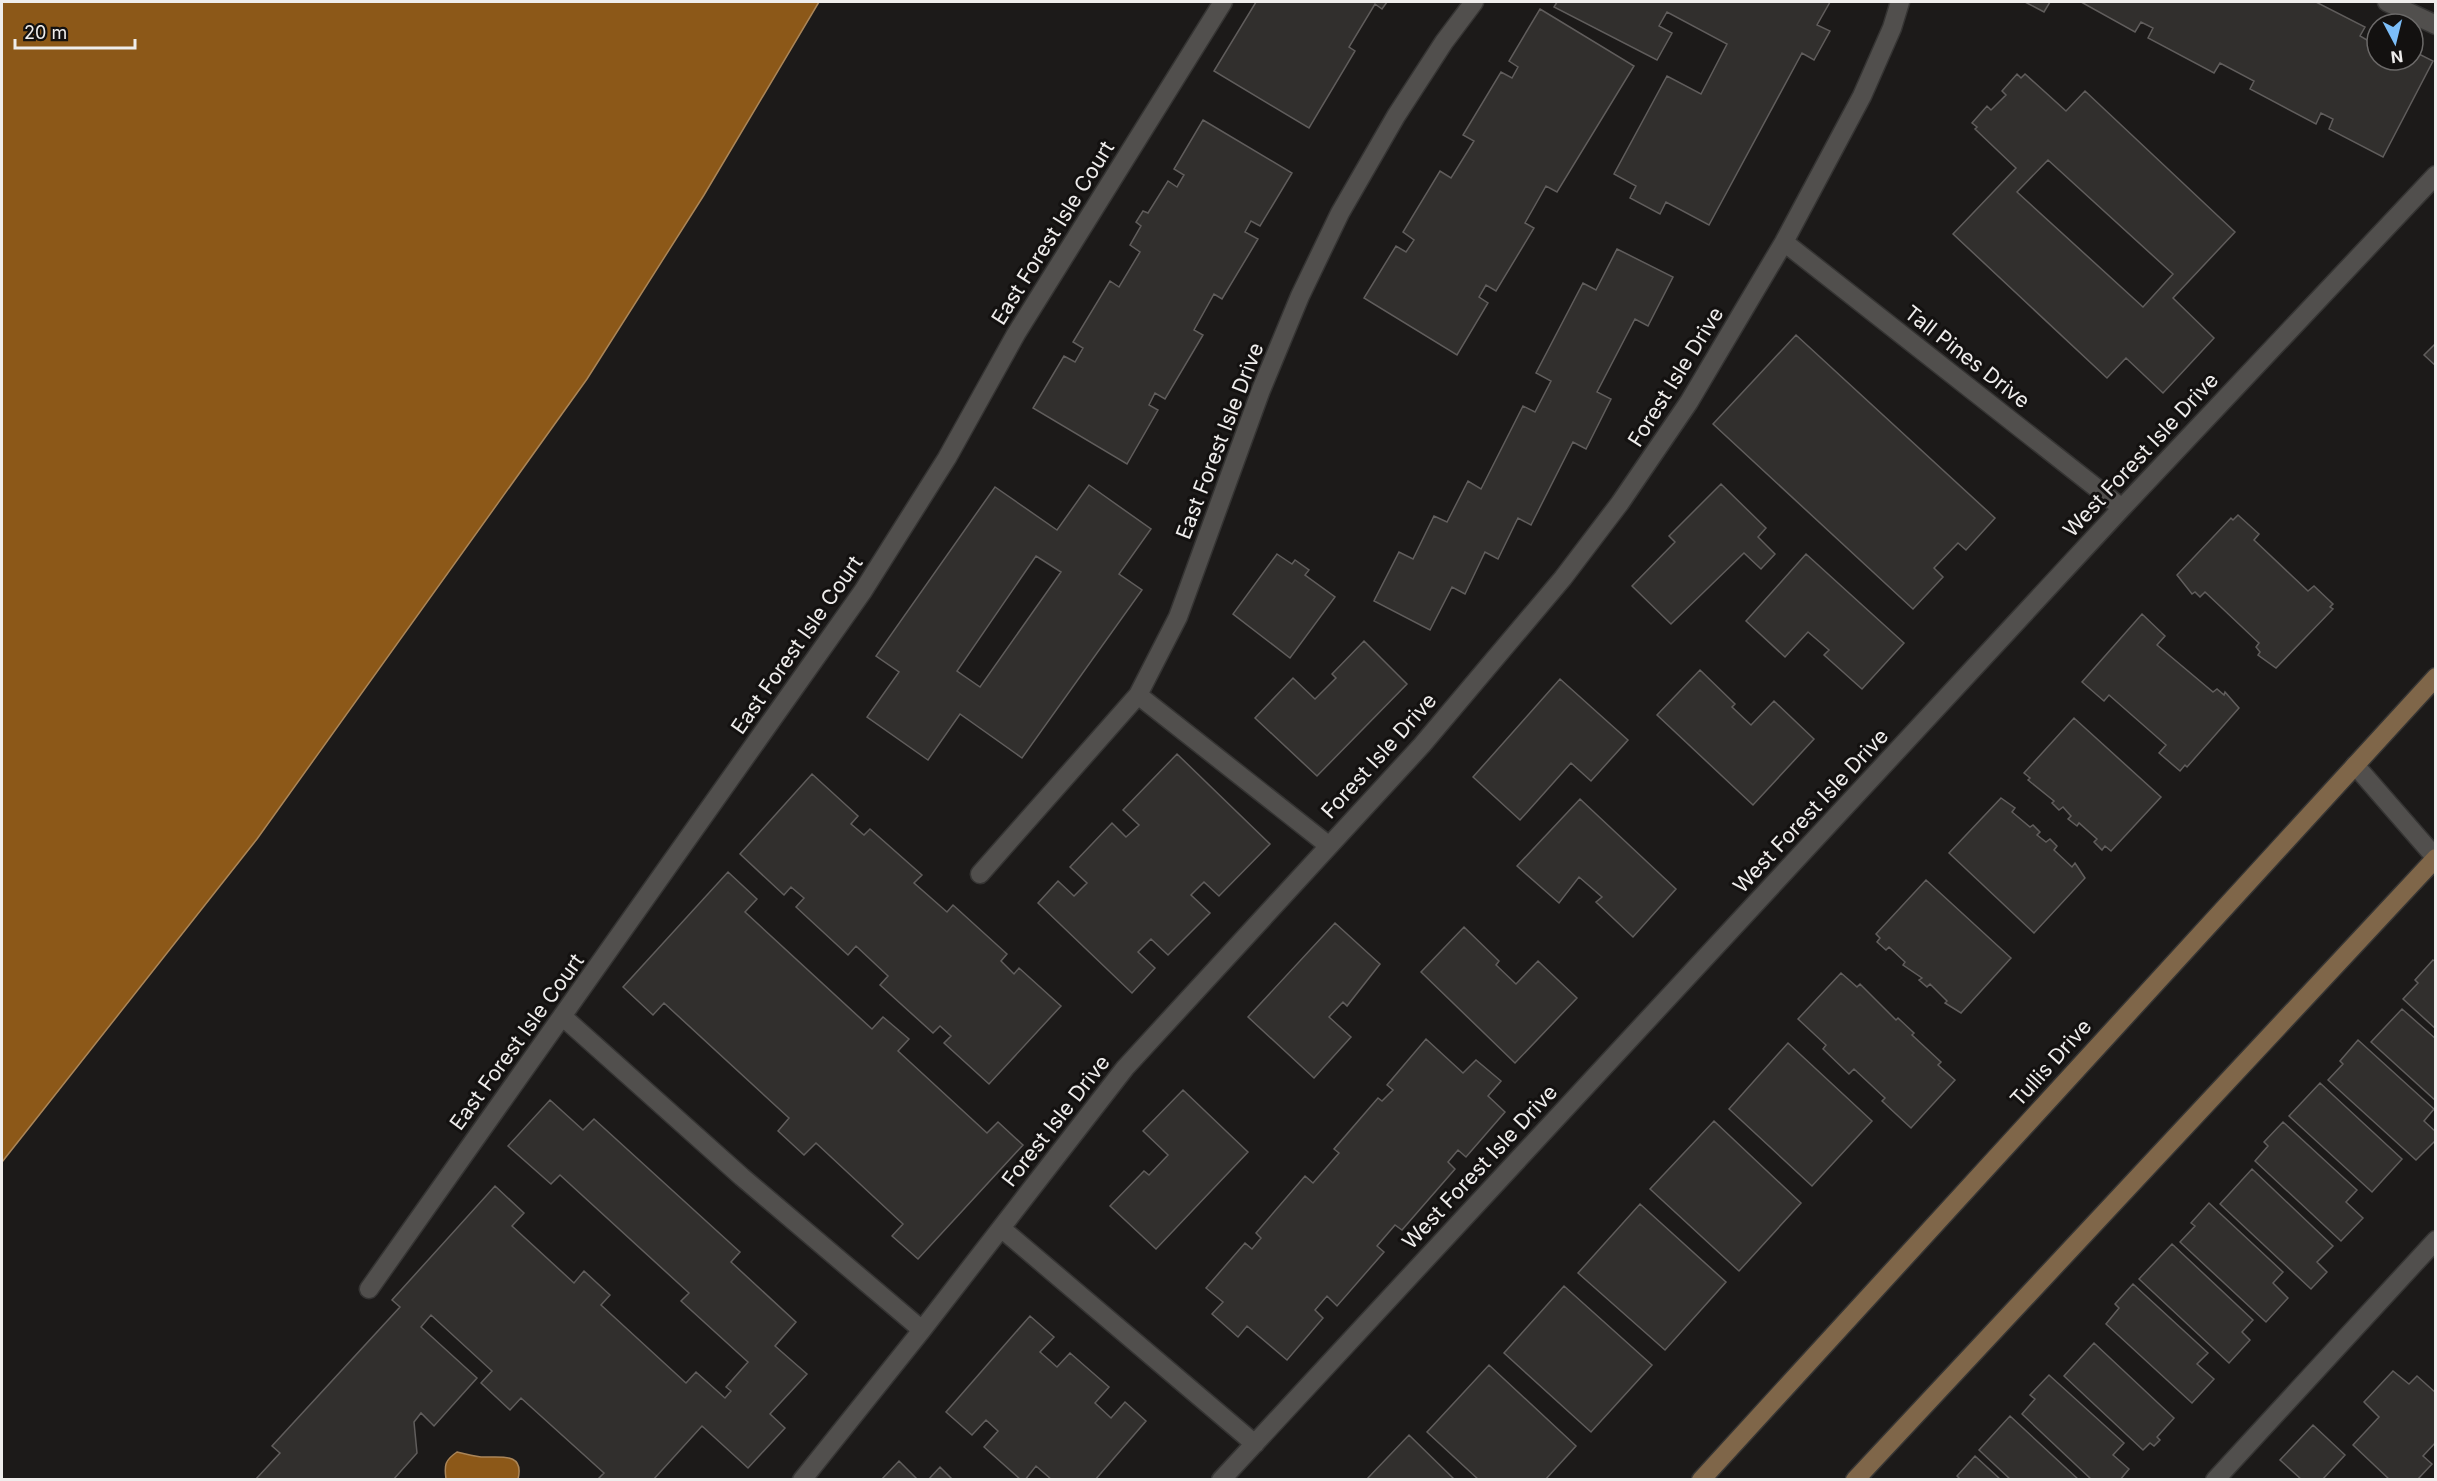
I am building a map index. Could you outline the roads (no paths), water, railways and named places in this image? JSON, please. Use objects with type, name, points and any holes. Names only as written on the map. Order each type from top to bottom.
[{"type":"street","name":"East Forest Isle Court","points":[[369,1288],[863,591],[947,458],[1016,334],[1223,2]]},
{"type":"street","name":"East Forest Isle Drive","points":[[980,874],[1138,695],[1178,617],[1261,390],[1300,296],[1340,213],[1395,116],[1444,42],[1474,2]]},
{"type":"street","name":"Forest Isle Drive","points":[[802,1479],[922,1330],[1125,1068],[1422,745],[1497,658],[1620,503],[1689,402],[1784,242],[1862,96],[1892,28],[1900,2]]},
{"type":"street","points":[[2387,2],[2436,25]]},
{"type":"street","name":"West Forest Isle Drive","points":[[1221,1479],[2121,508],[2436,175]]},
{"type":"street","name":"Tall Pines Drive","points":[[1784,242],[2121,508]]},
{"type":"street","name":"Tullis Drive","points":[[1701,1479],[2436,677]]},
{"type":"street","points":[[1138,695],[1328,845]]},
{"type":"street","points":[[1855,1479],[2435,858],[2355,765]]},
{"type":"street","points":[[562,1016],[742,1177],[922,1330]]},
{"type":"street","points":[[1001,1228],[1255,1444]]},
{"type":"street","points":[[2215,1479],[2436,1240]]}]
